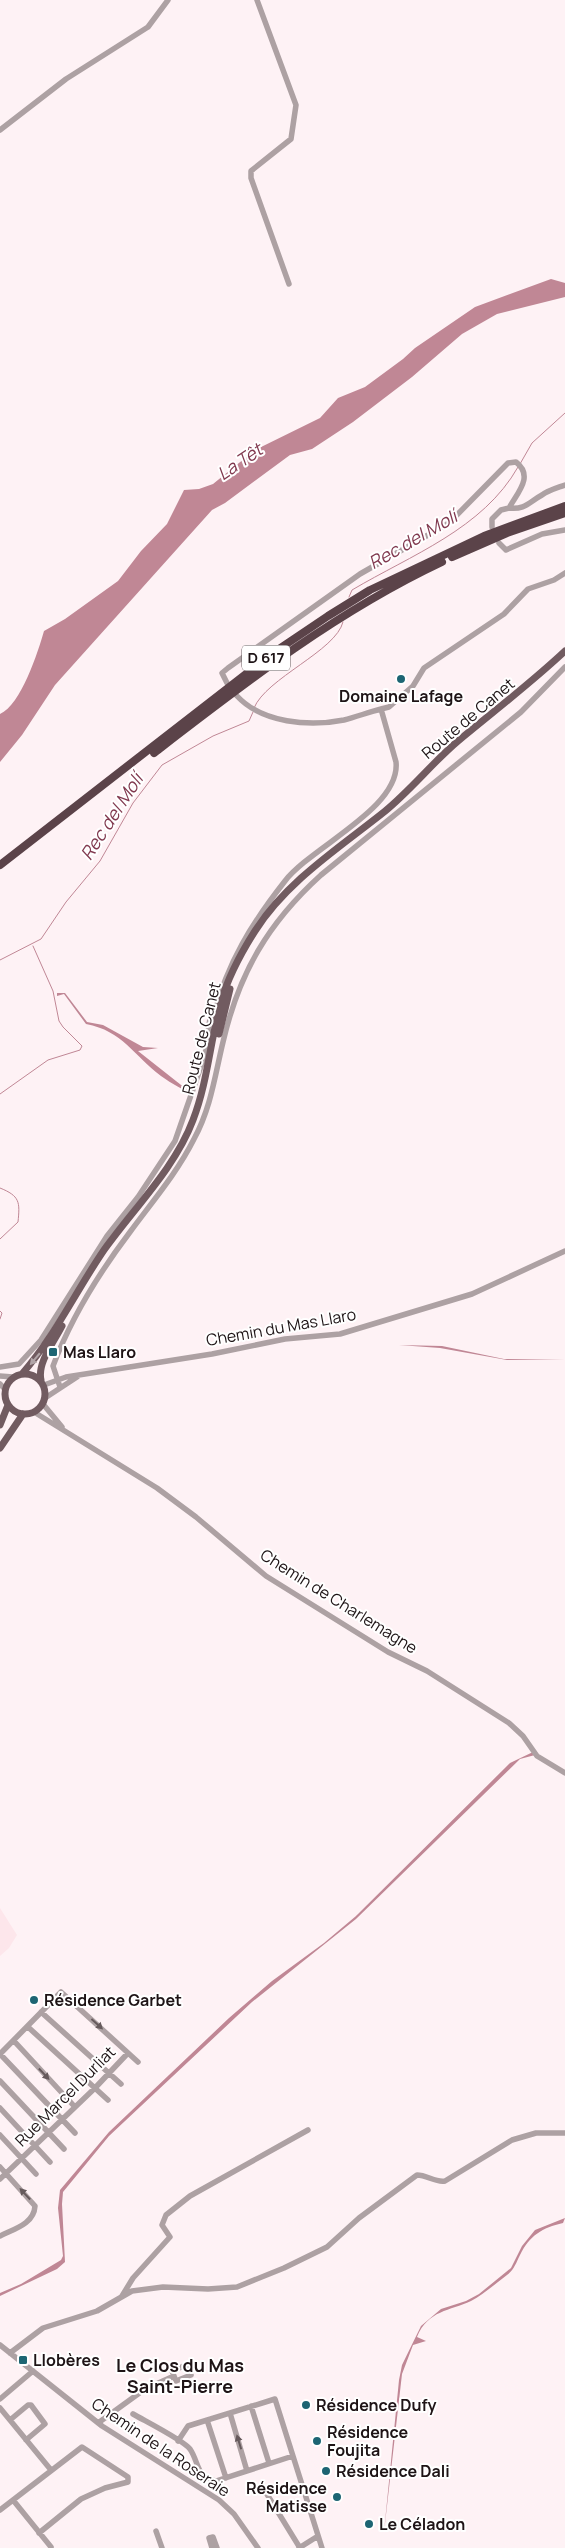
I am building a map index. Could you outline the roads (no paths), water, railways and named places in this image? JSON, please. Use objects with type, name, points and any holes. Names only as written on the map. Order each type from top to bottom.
[{"type":"highway","name":"D 617","points":[[0,865],[273,653],[328,616],[370,590],[484,536],[565,506]]},
{"type":"highway","name":"D 617","points":[[0,872],[264,669],[335,620],[378,594],[457,554],[508,533],[565,513]]},
{"type":"main road","name":"Route de Canet","points":[[22,1374],[42,1350],[102,1253],[160,1176],[183,1141],[193,1121],[204,1086],[216,1015],[244,949],[256,930],[284,896],[324,859],[402,796],[458,740],[520,693],[565,652]]},
{"type":"main road","name":"Route de Canet","points":[[42,1383],[39,1373],[42,1365],[80,1294],[120,1233],[163,1178],[186,1143],[208,1086],[231,986],[258,932],[276,909],[300,884],[387,814],[454,748],[522,695],[565,656]]},
{"type":"main road","points":[[0,1425],[8,1405],[3,1386],[13,1377],[22,1374],[32,1375],[42,1383],[44,1401],[34,1412],[23,1414],[8,1405]]},
{"type":"main road","points":[[0,1448],[23,1414]]},
{"type":"street","points":[[0,130],[66,79],[148,27],[168,0]]},
{"type":"street","points":[[257,0],[296,105],[291,139],[251,172],[251,178],[288,284]]},
{"type":"street","points":[[228,683],[222,673],[228,668],[360,574],[449,523],[508,463],[517,463],[524,468],[526,475],[509,508]]},
{"type":"street","points":[[492,527],[492,519],[495,514],[509,508],[519,510],[528,507],[541,495],[565,485]]},
{"type":"street","points":[[499,543],[506,550],[542,534],[565,530]]},
{"type":"street","points":[[237,696],[246,706],[259,713],[303,722],[326,723],[346,720],[389,707],[413,686],[424,668],[504,614],[528,588],[554,580],[565,573]]},
{"type":"street","points":[[59,1384],[53,1366],[71,1325],[106,1265],[169,1180],[194,1140],[210,1100],[222,1043],[236,997],[271,927],[302,892],[321,875],[521,712],[565,667]]},
{"type":"street","points":[[0,1367],[19,1364],[41,1340],[107,1236],[142,1192],[175,1141],[203,1063],[210,1018],[216,1015],[227,971],[239,948],[286,879],[310,856],[372,809],[393,782],[397,770],[396,762],[382,709]]},
{"type":"street","name":"Chemin du Mas Llaro","points":[[59,1384],[80,1375],[212,1354],[285,1339],[340,1334],[472,1294],[565,1251]]},
{"type":"street","points":[[0,1376],[13,1377]]},
{"type":"street","points":[[42,1383],[59,1384]]},
{"type":"street","points":[[44,1401],[59,1384]]},
{"type":"street","name":"Chemin de Charlemagne","points":[[44,1401],[58,1423],[72,1435]]},
{"type":"street","name":"Chemin de Charlemagne","points":[[34,1412],[157,1488],[196,1517],[266,1576],[388,1652],[427,1671],[509,1723],[523,1736],[535,1753],[565,1773]]},
{"type":"street","points":[[74,2133],[0,2054],[61,1992],[138,2062]]},
{"type":"street","points":[[41,2012],[121,2084]]},
{"type":"street","points":[[28,2027],[108,2100]]},
{"type":"street","points":[[14,2041],[76,2107]]},
{"type":"street","name":"Rue Marcel Durliat","points":[[0,2179],[76,2107],[128,2053]]},
{"type":"street","points":[[0,2081],[64,2149]]},
{"type":"street","points":[[0,2108],[50,2162]]},
{"type":"street","points":[[122,2296],[133,2278],[170,2236],[162,2225],[166,2215],[205,2187],[308,2130]]},
{"type":"street","points":[[10,2353],[43,2328],[97,2311],[122,2296],[142,2288],[218,2289],[237,2287],[255,2280],[327,2247],[359,2218],[417,2175],[427,2175],[445,2182],[512,2140],[536,2133],[565,2133]]},
{"type":"street","points":[[0,2136],[36,2174]]},
{"type":"street","points":[[0,2167],[32,2200],[35,2206],[35,2214],[31,2220],[0,2236]]},
{"type":"street","name":"Chemin de la Roseraie","points":[[0,2345],[98,2423],[220,2500],[234,2514],[256,2548]]},
{"type":"street","points":[[0,2399],[33,2371]]},
{"type":"street","points":[[98,2423],[145,2389],[174,2376]]},
{"type":"street","points":[[178,2441],[188,2426],[275,2399],[322,2548]]},
{"type":"street","points":[[10,2420],[28,2405],[31,2405],[45,2424],[26,2440]]},
{"type":"street","points":[[251,2406],[269,2464]]},
{"type":"street","points":[[0,2408],[51,2470]]},
{"type":"street","points":[[230,2413],[248,2471]]},
{"type":"street","points":[[133,2414],[190,2449],[201,2474],[216,2481],[292,2456]]},
{"type":"street","points":[[207,2420],[226,2478]]},
{"type":"street","points":[[0,2510],[82,2446],[126,2474],[129,2479],[123,2484],[105,2488],[81,2499],[39,2533]]},
{"type":"street","points":[[265,2491],[300,2548],[318,2538]]},
{"type":"street","points":[[13,2500],[51,2547]]},
{"type":"street","points":[[156,2531],[162,2548]]},
{"type":"street","points":[[212,2548],[209,2538],[213,2537],[216,2548]]},
{"type":"street","points":[[306,2548],[318,2538]]},
{"type":"waterway","name":"Rec del Molí","points":[[520,464],[532,443],[565,413]]},
{"type":"waterway","name":"Rec del Molí","points":[[349,597],[352,590],[444,539],[466,524],[503,489],[518,467]]},
{"type":"waterway","name":"Rec del Molí","points":[[254,708],[261,697],[272,686],[328,643],[338,633],[343,622]]},
{"type":"waterway","name":"Rec del Molí","points":[[0,960],[41,939],[66,902],[100,861],[133,803],[162,765],[213,736],[249,721],[253,712]]},
{"type":"waterway","points":[[0,1094],[48,1060],[80,1050],[82,1046],[59,1021],[53,991],[33,946]]},
{"type":"waterway","points":[[0,1188],[15,1197],[19,1209],[18,1222],[0,1239]]},
{"type":"waterway","points":[[0,1311],[2,1313],[0,1319]]},
{"type":"place","name":"Domaine Lafage","points":[[401,679]]},
{"type":"place","name":"Mas Llaro","points":[[53,1352]]},
{"type":"place","name":"Résidence Garbet","points":[[34,2000]]},
{"type":"place","name":"Llobères","points":[[23,2360]]},
{"type":"place","name":"Résidence Dufy","points":[[306,2405]]},
{"type":"place","name":"Résidence Foujita","points":[[317,2441]]},
{"type":"place","name":"Résidence Dali","points":[[326,2471]]},
{"type":"place","name":"Résidence Matisse","points":[[337,2497]]},
{"type":"place","name":"Le Céladon","points":[[369,2524]]},
{"type":"district","name":"Le Clos du Mas Saint-Pierre","points":[[180,2376]]},
{"type":"water label","name":"La Têt","points":[[240,462]]}]
